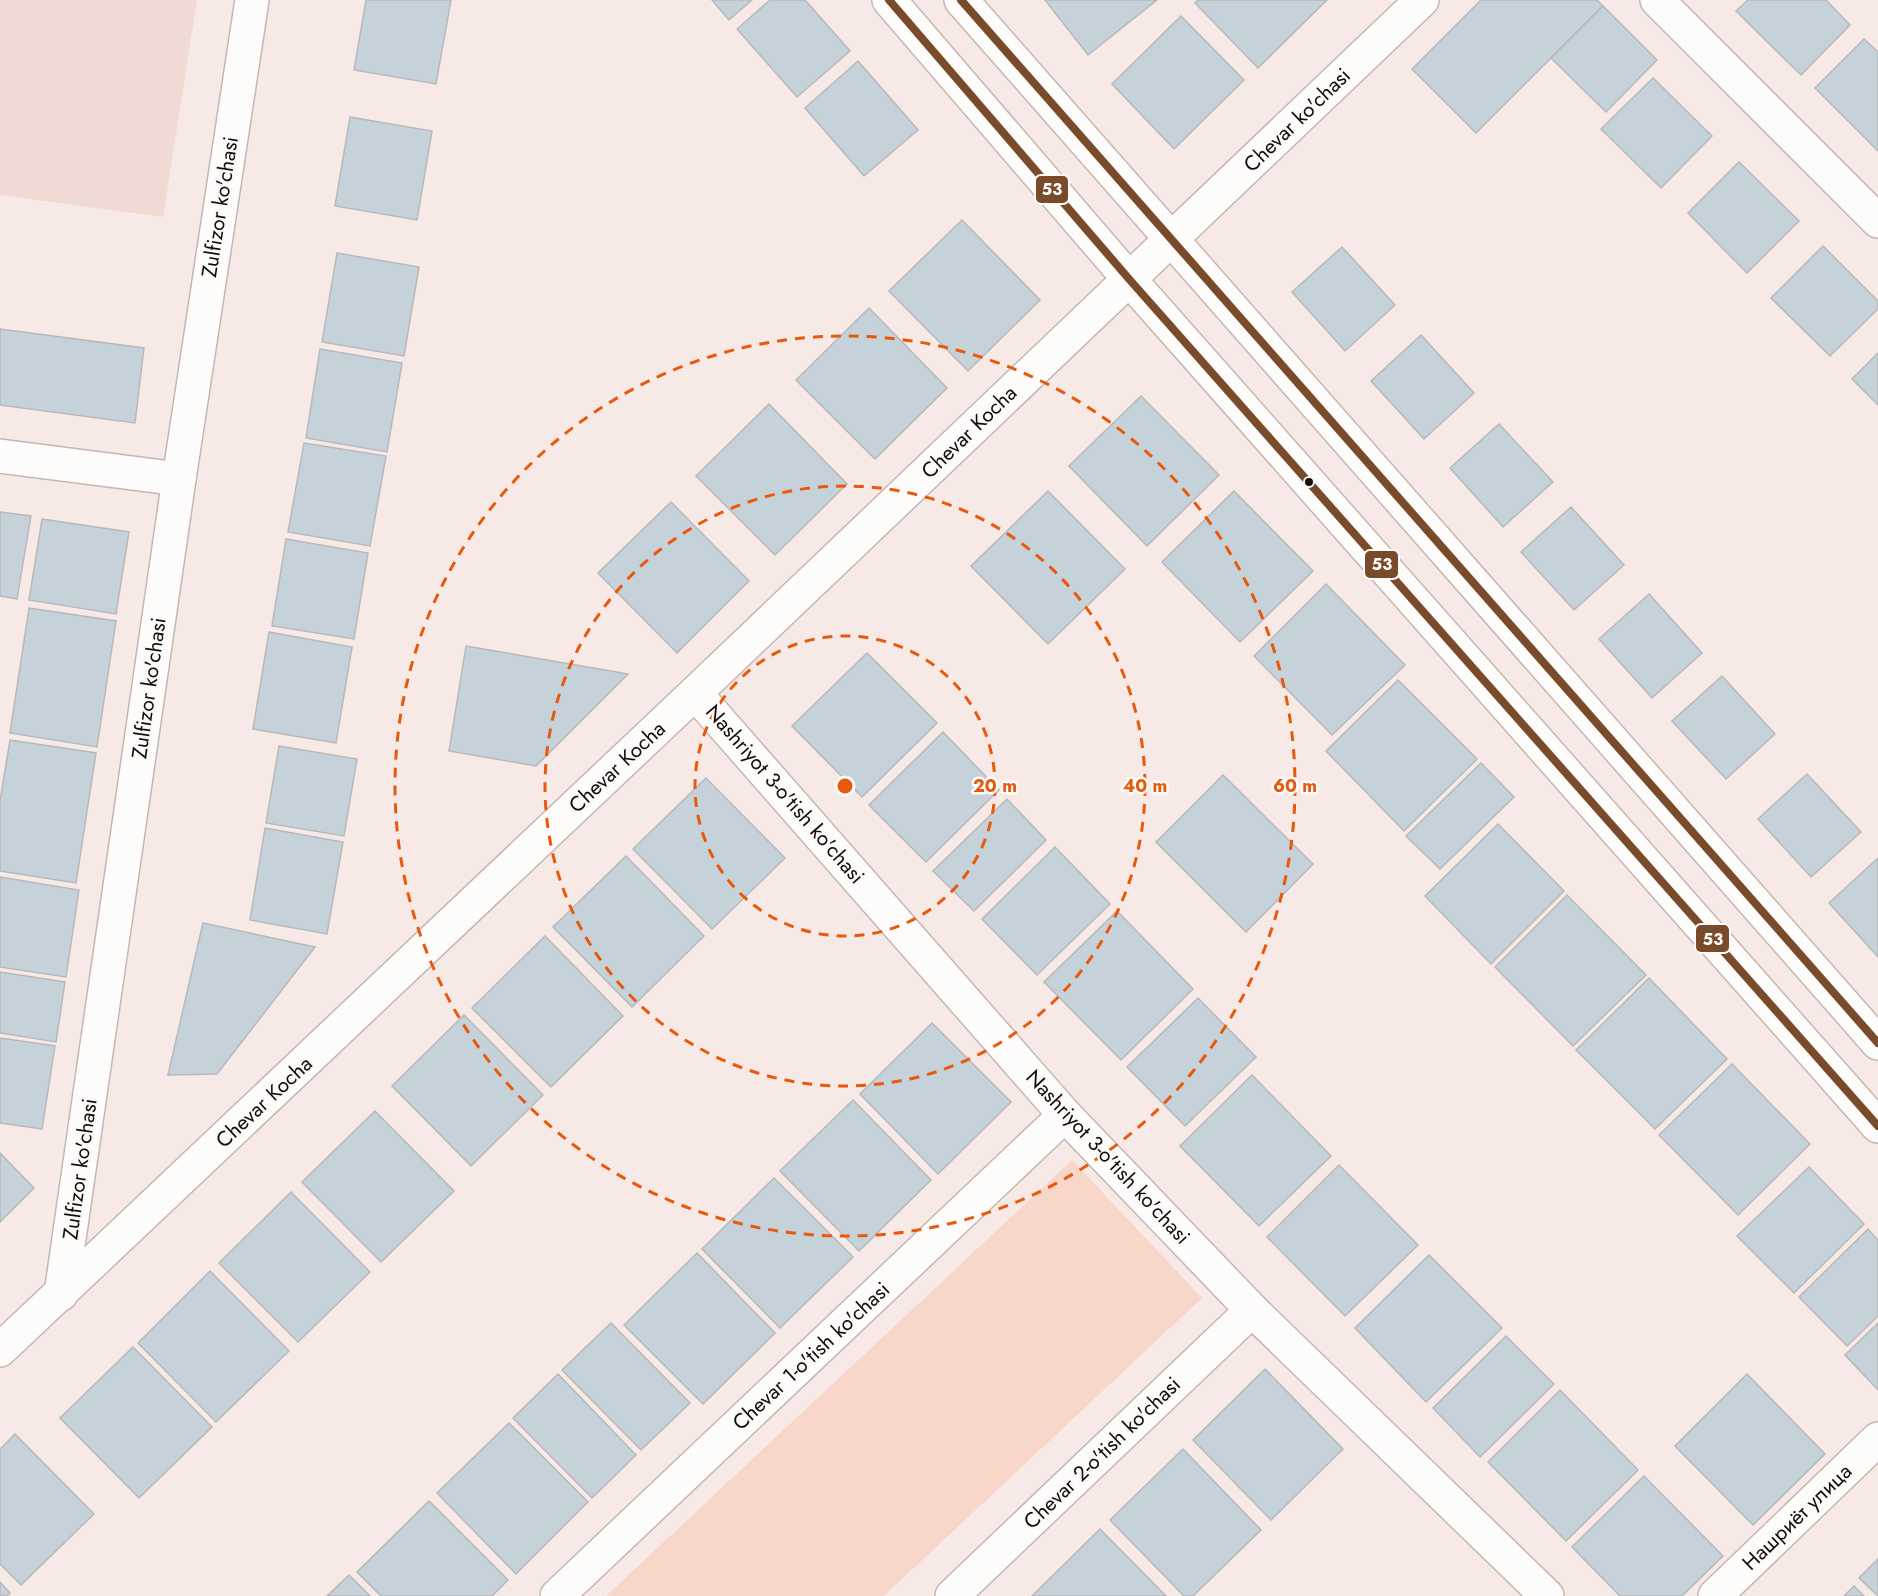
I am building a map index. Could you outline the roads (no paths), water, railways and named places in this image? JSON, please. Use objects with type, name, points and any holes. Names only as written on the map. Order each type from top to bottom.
[{"type":"street","name":"Zulfizor ko'chasi","points":[[62,1294],[252,0]]},
{"type":"street","points":[[889,0],[1129,279],[1878,1126]]},
{"type":"street","points":[[961,0],[1878,1043]]},
{"type":"street","name":"Chevar ko'chasi","points":[[1171,240],[1422,0]]},
{"type":"street","points":[[1657,0],[1878,221]]},
{"type":"street","name":"Chevar Kocha","points":[[62,1294],[1171,240]]},
{"type":"street","points":[[0,456],[180,479]]},
{"type":"street","name":"Nashriyot 3-o'tish ko'chasi","points":[[696,693],[1065,1115],[1252,1310],[1548,1596]]},
{"type":"street","name":"Chevar 1-o'tish ko'chasi","points":[[557,1596],[1065,1115]]},
{"type":"street","points":[[0,1350],[62,1294]]},
{"type":"street","name":"Chevar 2-o'tish ko'chasi","points":[[952,1596],[1252,1310]]},
{"type":"street","name":"Нашриёт улица","points":[[1715,1596],[1878,1439]]}]
